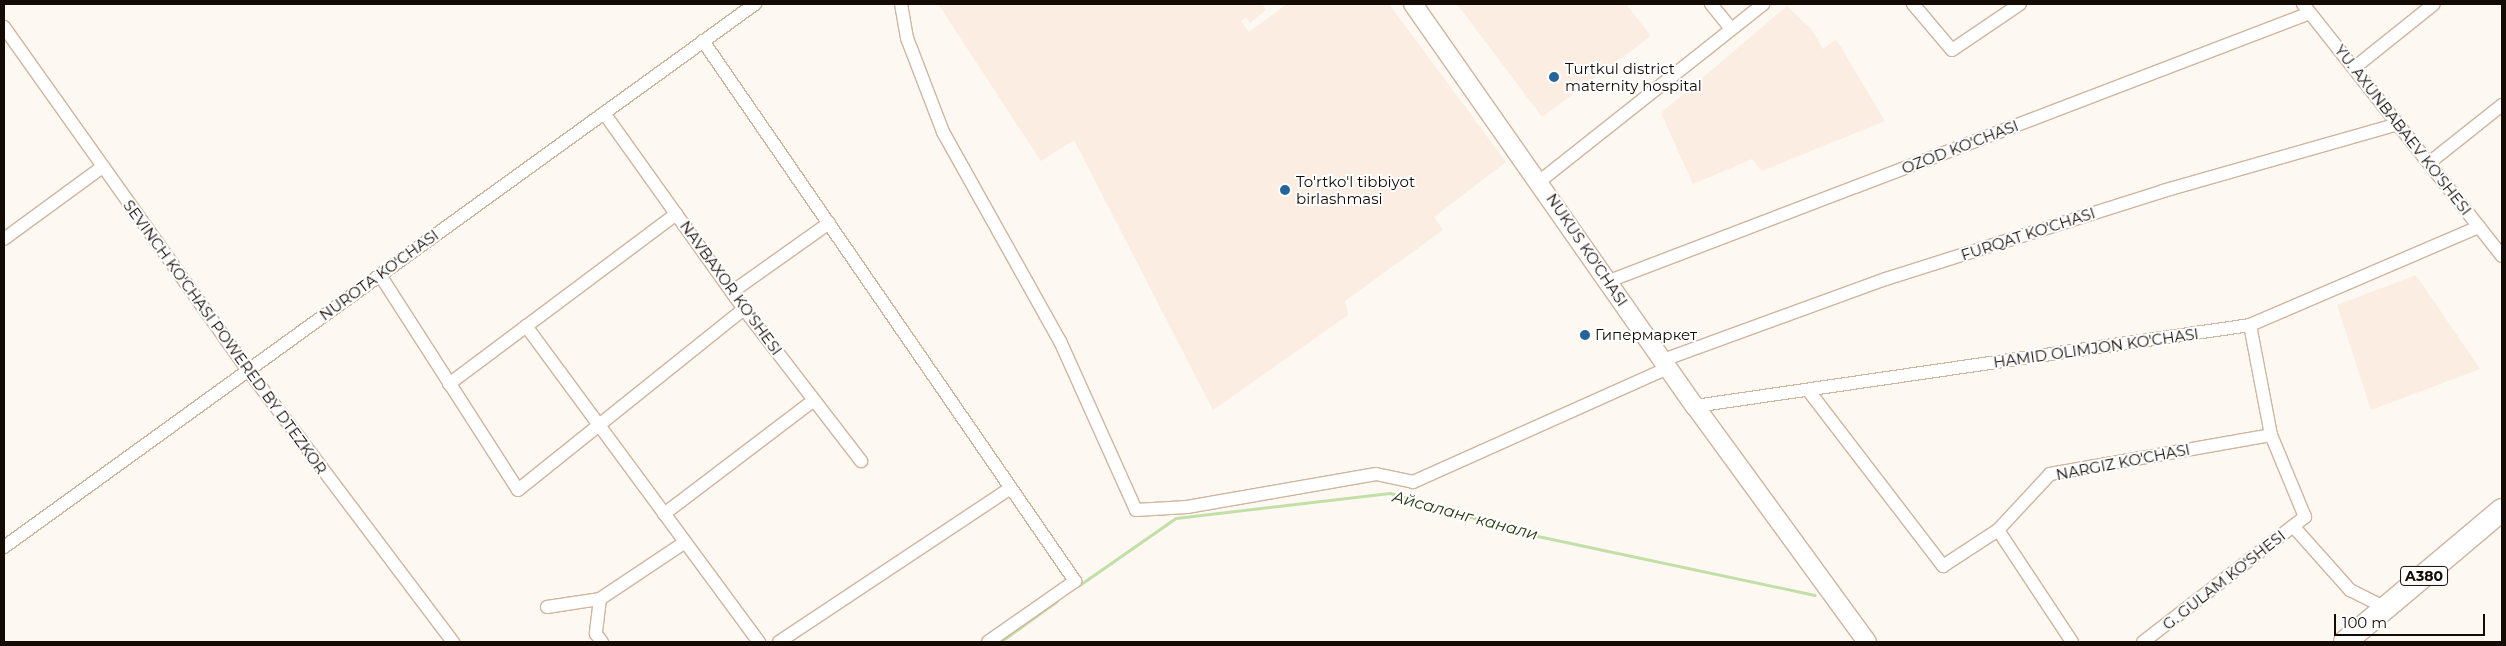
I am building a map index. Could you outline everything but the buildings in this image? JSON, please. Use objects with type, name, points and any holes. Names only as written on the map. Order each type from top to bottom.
[{"type":"highway","name":"A380","points":[[2345,642],[2502,510]]},
{"type":"main road","name":"NUKUS KO'CHASI","points":[[1413,4],[1540,181],[1694,406],[1867,642]]},
{"type":"street","name":"NUROTA KO'CHASI","points":[[4,547],[755,4]]},
{"type":"street","name":"FURQAT KO'CHASI","points":[[901,4],[907,38],[943,132],[1060,341],[1136,510],[1187,508],[1376,474],[1413,482],[1665,364],[1896,276],[2163,191],[2398,124]]},
{"type":"street","points":[[1711,4],[1731,29]]},
{"type":"street","points":[[1540,181],[1763,4]]},
{"type":"street","points":[[1913,4],[1952,50],[2020,4]]},
{"type":"street","points":[[2354,68],[2434,4]]},
{"type":"street","name":"YU. AXUNBABAEV KO'SHESI","points":[[2307,8],[2502,256]]},
{"type":"street","name":"OZOD KO'CHASI","points":[[1609,281],[2307,8]]},
{"type":"street","name":"SEVINCH KO'CHASI POWERED BY DTEZKOR","points":[[4,27],[101,168],[248,370],[453,642]]},
{"type":"street","points":[[703,41],[1075,581],[988,642]]},
{"type":"street","points":[[2429,163],[2502,105]]},
{"type":"street","name":"NAVBAXOR KO'SHESI","points":[[604,113],[744,309],[861,461]]},
{"type":"street","points":[[4,238],[101,168]]},
{"type":"street","points":[[449,384],[676,214]]},
{"type":"street","points":[[732,292],[829,224]]},
{"type":"street","name":"HAMID OLIMJON KO'CHASI","points":[[1694,406],[2250,325],[2479,227]]},
{"type":"street","points":[[380,275],[518,490],[600,427],[744,309]]},
{"type":"street","points":[[2250,325],[2271,434]]},
{"type":"street","points":[[526,326],[759,642]]},
{"type":"street","name":"NARGIZ KO'CHASI","points":[[1808,390],[1943,566],[1998,530],[2050,474],[2271,434]]},
{"type":"street","points":[[664,514],[814,400]]},
{"type":"street","name":"G. GULAM KO'SHESI","points":[[2143,642],[2305,517],[2271,434]]},
{"type":"street","points":[[779,642],[1010,488]]},
{"type":"street","points":[[2293,526],[2350,590],[2386,608]]},
{"type":"street","points":[[1998,530],[2072,642]]},
{"type":"street","points":[[547,607],[600,599],[685,542]]},
{"type":"street","points":[[600,599],[596,634],[602,642]]},
{"type":"shaded area","name":"To'rtko'l tibbiyot birlashmasi","points":[[938,4],[1262,4],[1266,10],[1250,23],[1246,17],[1241,21],[1249,32],[1287,4],[1389,4],[1506,162],[1434,217],[1443,230],[1345,301],[1348,315],[1213,410],[1074,140],[1041,161]]},
{"type":"shaded area","name":"Turtkul district maternity hospital","points":[[1457,4],[1626,4],[1651,36],[1542,117]]},
{"type":"shaded area","points":[[1787,6],[1811,29],[1823,49],[1836,39],[1885,121],[1762,171],[1752,159],[1693,184],[1661,113]]},
{"type":"shaded area","points":[[2416,275],[2480,369],[2371,410],[2337,305]]},
{"type":"waterway","name":"Айсаланг канали","points":[[1078,586],[1176,518],[1390,493],[1528,534],[1815,595]]},
{"type":"waterway","name":"Айсаланг канали","points":[[1000,642],[1057,601]]},
{"type":"place","name":"Turtkul district maternity hospital","points":[[1554,77]]},
{"type":"place","name":"To'rtko'l tibbiyot birlashmasi","points":[[1285,190]]},
{"type":"place","name":"Гипермаркет","points":[[1585,335]]}]
